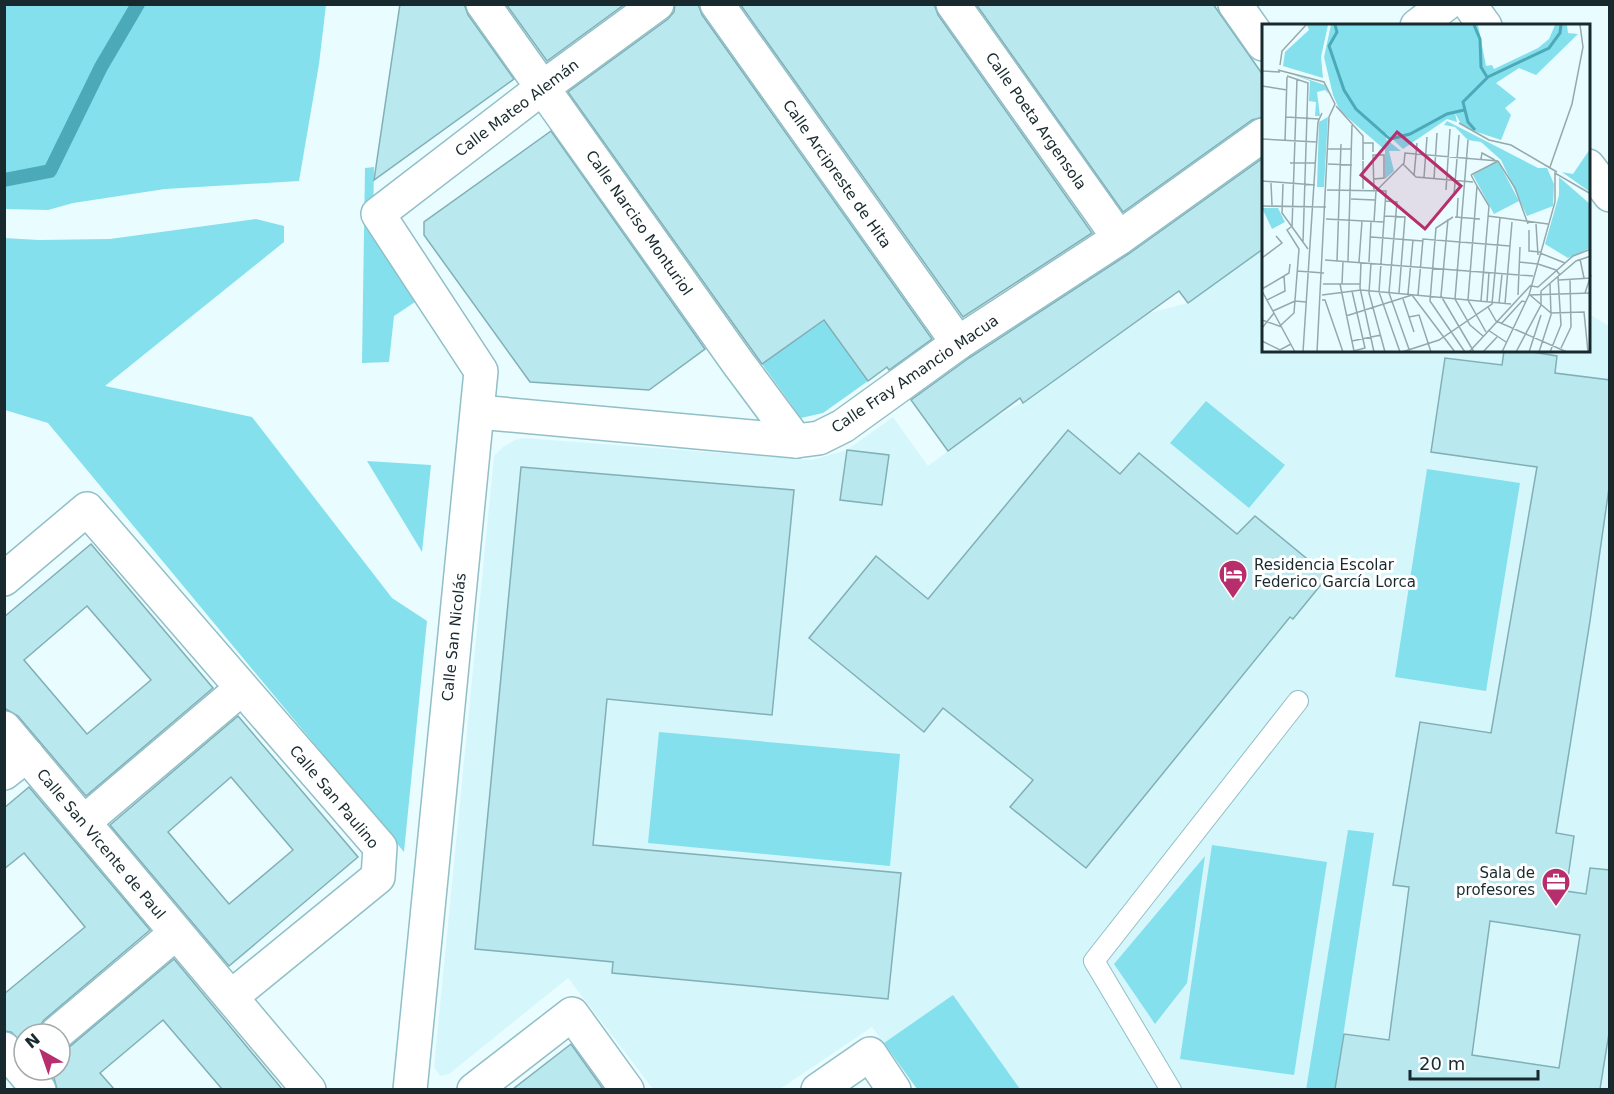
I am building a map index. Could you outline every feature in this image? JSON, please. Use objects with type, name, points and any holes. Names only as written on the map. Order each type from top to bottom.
[{"type":"street","name":"Calle Narciso Monturiol","points":[[483,4],[796,441]]},
{"type":"street","name":"Calle Mateo Alemán","points":[[378,214],[542,88],[657,4]]},
{"type":"street","name":"Calle Arcipreste de Hita","points":[[717,4],[958,344]]},
{"type":"street","name":"Calle Poeta Argensola","points":[[953,4],[1119,238]]},
{"type":"street","points":[[1235,4],[1262,43]]},
{"type":"street","points":[[1420,24],[1446,4]]},
{"type":"street","points":[[1469,4],[1484,24]]},
{"type":"street","name":"Calle Fray Amancio Macua","points":[[478,412],[796,441],[819,438],[843,426],[958,344],[1119,238],[1262,136]]},
{"type":"street","points":[[1590,169],[1610,195]]},
{"type":"street","name":"Calle San Nicolás","points":[[378,214],[481,371],[410,1089]]},
{"type":"street","name":"Calle San Paulino","points":[[4,579],[87,509],[380,847],[378,877],[231,997]]},
{"type":"street","points":[[84,822],[241,689]]},
{"type":"street","name":"Calle San Vicente de Paul","points":[[4,728],[16,764],[84,822],[309,1089]]},
{"type":"street","name":"Calle San Vicente de Paul","points":[[70,1022],[176,933]]},
{"type":"street","points":[[474,1089],[572,1014],[627,1089]]},
{"type":"street","points":[[818,1089],[870,1054],[894,1089]]},
{"type":"lane","points":[[1171,1089],[1094,961],[1298,700]]},
{"type":"shaded area","points":[[4,5],[326,5],[319,64],[299,181],[165,189],[73,203],[48,210],[5,209]]},
{"type":"shaded area","points":[[374,167],[373,221],[421,298],[394,316],[389,362],[362,363],[365,168]]},
{"type":"shaded area","points":[[256,219],[284,226],[284,242],[105,386],[252,417],[392,598],[427,621],[404,852],[48,423],[5,410],[4,238],[110,239]]},
{"type":"shaded area","points":[[1262,251],[1262,352],[1590,352],[1590,315],[1609,326],[1609,1089],[917,1089],[872,1027],[780,1089],[653,1089],[568,978],[449,1074],[440,1076],[434,1067],[494,456],[503,447],[524,438],[812,460],[847,450],[893,417],[928,466],[989,421],[1023,402],[1149,313],[1188,303]]},
{"type":"shaded area","points":[[824,320],[868,381],[823,413],[801,418],[762,364]]},
{"type":"shaded area","points":[[1206,401],[1285,465],[1249,508],[1170,443]]},
{"type":"shaded area","points":[[367,461],[431,465],[422,552]]},
{"type":"shaded area","points":[[1427,469],[1520,483],[1486,691],[1395,677]]},
{"type":"shaded area","points":[[659,732],[900,754],[890,866],[648,843]]},
{"type":"shaded area","points":[[1348,830],[1374,833],[1335,1089],[1306,1090]]},
{"type":"shaded area","points":[[1212,845],[1327,862],[1294,1075],[1180,1059]]},
{"type":"shaded area","points":[[1205,856],[1187,983],[1155,1024],[1114,964]]},
{"type":"shaded area","points":[[953,995],[1020,1089],[917,1089],[884,1043]]},
{"type":"building","points":[[400,4],[464,4],[468,15],[514,79],[374,180]]},
{"type":"building","points":[[506,4],[625,4],[547,61]]},
{"type":"building","points":[[675,4],[698,4],[702,15],[932,339],[889,370],[887,367],[868,381],[824,320],[762,364],[568,92],[668,19],[674,12]]},
{"type":"building","points":[[740,4],[934,4],[938,15],[1092,233],[963,317]]},
{"type":"building","points":[[976,4],[1213,4],[1262,74],[1262,117],[1252,120],[1123,212]]},
{"type":"building","points":[[551,131],[705,349],[649,390],[530,382],[424,235],[424,222]]},
{"type":"building","points":[[1262,159],[1262,250],[1188,303],[1179,291],[1023,403],[1020,398],[948,451],[911,400],[969,358],[1130,253]]},
{"type":"building","points":[[1504,352],[1532,352],[1557,356],[1555,373],[1610,380],[1610,481],[1556,833],[1574,836],[1566,891],[1586,894],[1590,868],[1610,870],[1610,1027],[1600,1089],[1335,1089],[1344,1034],[1389,1040],[1409,887],[1393,885],[1420,722],[1491,733],[1537,467],[1431,452],[1445,358],[1502,365]],"holes":[[[1490,921],[1580,935],[1559,1068],[1472,1055]]]},
{"type":"building","points":[[1068,430],[1120,474],[1139,453],[1237,534],[1255,516],[1328,576],[1293,619],[1290,617],[1086,868],[1010,807],[1033,780],[943,708],[924,732],[809,638],[876,556],[928,599]]},
{"type":"building","points":[[847,450],[889,455],[882,505],[840,500]]},
{"type":"building","points":[[521,467],[794,490],[772,715],[607,699],[593,845],[901,873],[888,999],[612,973],[613,962],[475,949]]},
{"type":"building","points":[[91,544],[213,688],[86,796],[18,716],[4,708],[4,617]],"holes":[[[87,606],[151,680],[87,734],[24,660]]]},
{"type":"building","points":[[238,716],[358,857],[229,966],[110,825]],"holes":[[[231,777],[293,850],[229,904],[168,832]]]},
{"type":"building","points":[[29,787],[150,930],[43,1022],[12,1022],[12,1033],[4,1031],[4,994],[85,927],[24,853],[4,869],[4,808]]},
{"type":"building","points":[[174,959],[282,1089],[222,1089],[163,1020],[100,1073],[114,1089],[57,1089],[55,1082],[72,1082],[72,1045]]},
{"type":"building","points":[[571,1044],[603,1089],[513,1089]]},
{"type":"waterway","points":[[4,180],[50,171],[101,67],[138,4]]},
{"type":"place","name":"Residencia Escolar Federico García Lorca","points":[[1233,600]]},
{"type":"place","name":"Sala de profesores","points":[[1556,908]]}]
